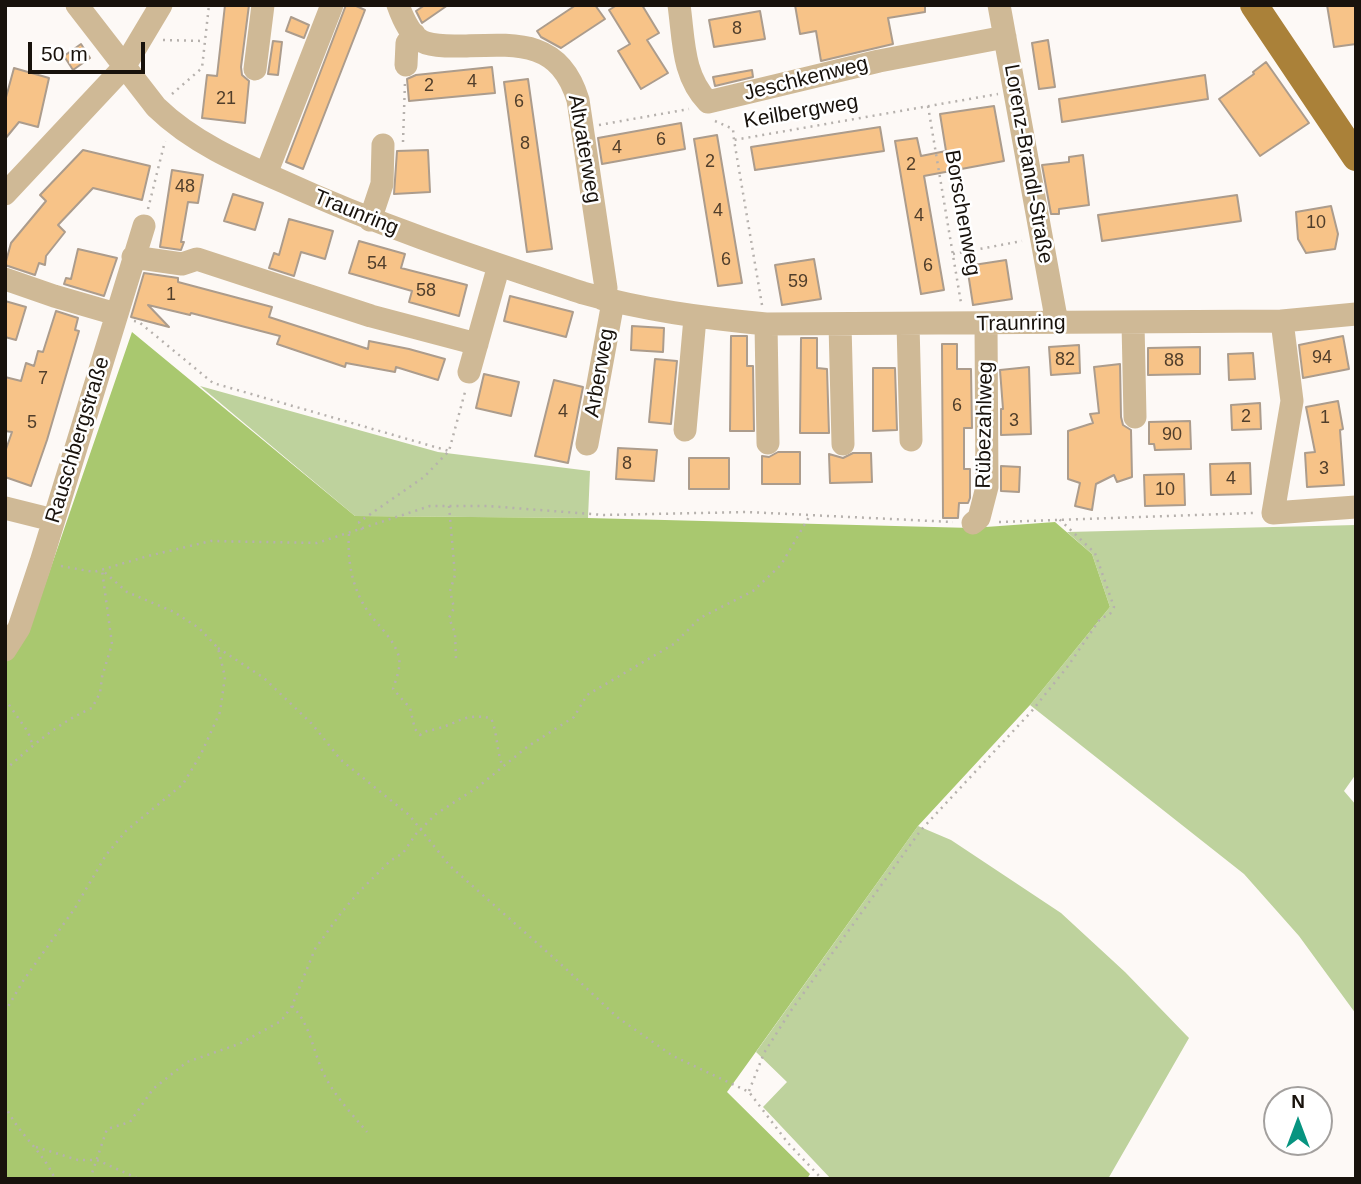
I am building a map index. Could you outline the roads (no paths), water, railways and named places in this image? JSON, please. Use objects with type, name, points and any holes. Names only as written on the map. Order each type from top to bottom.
[{"type":"main road","points":[[1254,5],[1356,157]]},
{"type":"street","name":"Traunring","points":[[77,5],[163,114],[224,155],[370,220],[608,300],[695,317],[766,324],[1282,321],[1356,314]]},
{"type":"street","points":[[5,194],[124,67],[160,5]]},
{"type":"street","points":[[255,69],[263,5]]},
{"type":"street","points":[[266,174],[332,5]]},
{"type":"street","points":[[398,5],[403,19],[414,34],[407,43],[406,65]]},
{"type":"street","name":"Jeschkenweg","points":[[679,5],[689,74],[708,102],[879,61],[1005,37]]},
{"type":"street","name":"Lorenz-Brandl-Straße","points":[[999,5],[1057,323]]},
{"type":"street","name":"Altvaterweg","points":[[414,34],[425,43],[447,46],[507,44],[542,51],[554,59],[570,78],[578,100],[608,300]]},
{"type":"street","points":[[370,220],[382,184],[383,145]]},
{"type":"street","name":"Rauschbergstraße","points":[[5,650],[19,628],[41,562],[144,226]]},
{"type":"street","points":[[133,257],[182,264],[197,259],[371,316],[477,344]]},
{"type":"street","points":[[469,372],[499,265]]},
{"type":"street","points":[[5,279],[116,314]]},
{"type":"street","name":"Arberweg","points":[[587,444],[608,300]]},
{"type":"street","points":[[685,430],[695,317]]},
{"type":"street","points":[[1282,321],[1292,401],[1273,513],[1356,507]]},
{"type":"street","points":[[1133,323],[1135,416]]},
{"type":"street","points":[[766,324],[768,443]]},
{"type":"street","points":[[840,324],[843,444]]},
{"type":"street","points":[[908,324],[911,440]]},
{"type":"street","name":"Rübezahlweg","points":[[973,523],[979,518],[987,487],[975,324]]},
{"type":"street","points":[[5,508],[53,520]]}]
